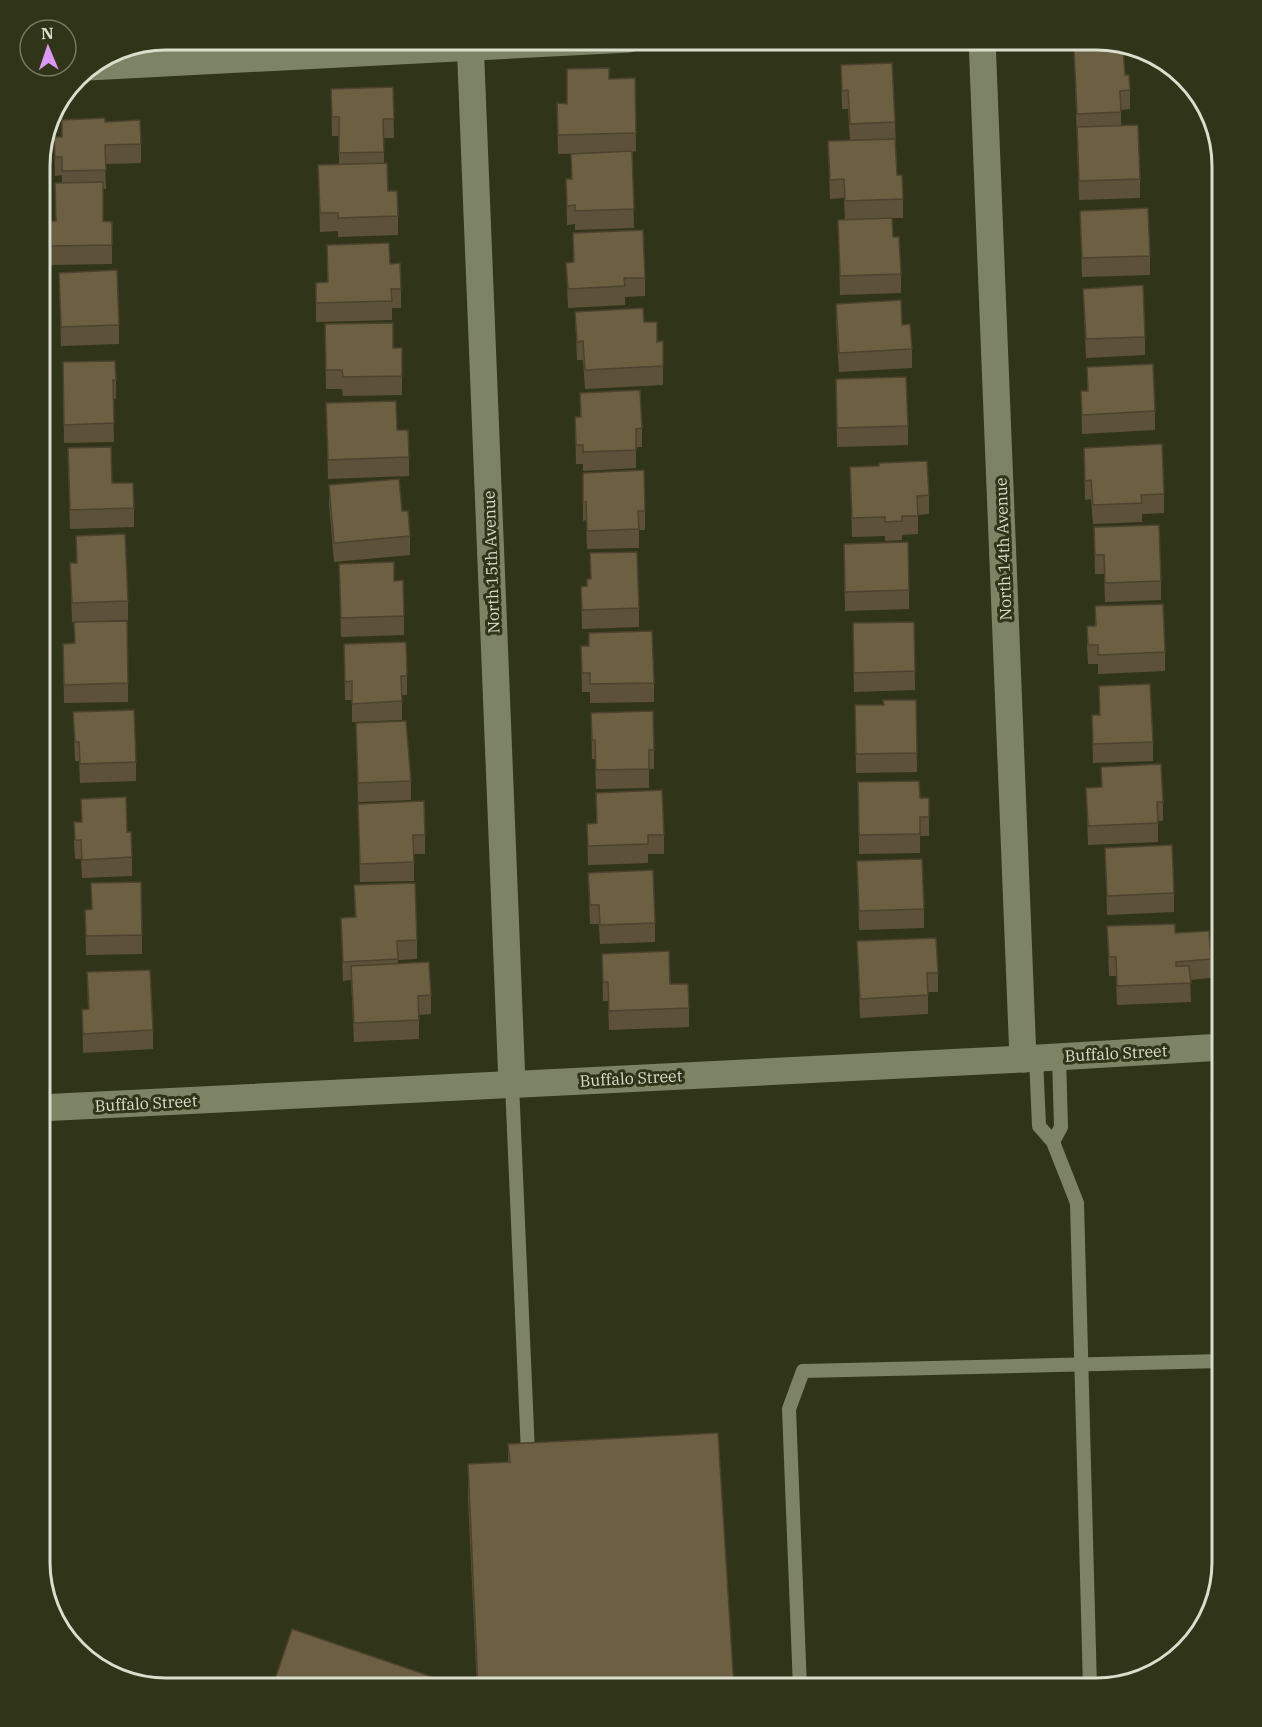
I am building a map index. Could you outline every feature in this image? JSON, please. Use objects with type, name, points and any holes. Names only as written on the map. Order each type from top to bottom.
[{"type":"street","points":[[107,66],[359,50]]},
{"type":"street","name":"North 15th Avenue","points":[[470,50],[512,1084]]},
{"type":"street","name":"North 14th Avenue","points":[[983,50],[1039,1058]]},
{"type":"street","name":"Buffalo Street","points":[[50,1107],[1212,1048]]},
{"type":"lane","points":[[1039,1058],[1061,1127],[1053,1142]]},
{"type":"lane","points":[[1039,1058],[1039,1126],[1053,1142],[1077,1203],[1090,1678]]},
{"type":"lane","points":[[512,1084],[528,1453]]},
{"type":"lane","points":[[800,1678],[789,1409],[803,1371],[1212,1361]]},
{"type":"building","points":[[1074,50],[1104,50],[1123,53],[1125,75],[1129,75],[1130,90],[1120,91],[1121,112],[1077,114]]},
{"type":"building","points":[[892,63],[895,122],[850,124],[848,90],[842,91],[841,65]]},
{"type":"building","points":[[609,68],[609,79],[635,78],[636,133],[558,135],[557,103],[567,104],[567,69]]},
{"type":"building","points":[[393,87],[394,119],[383,119],[384,152],[339,153],[339,117],[332,117],[331,89]]},
{"type":"building","points":[[105,118],[105,122],[140,120],[141,144],[105,145],[106,170],[62,171],[62,157],[55,157],[54,137],[62,137],[62,120]]},
{"type":"building","points":[[1138,125],[1140,179],[1079,181],[1077,127]]},
{"type":"building","points":[[895,139],[897,175],[902,175],[903,199],[845,201],[844,179],[830,180],[828,141]]},
{"type":"building","points":[[632,151],[634,209],[575,211],[575,205],[567,206],[566,179],[572,179],[571,154]]},
{"type":"building","points":[[387,163],[388,191],[397,191],[398,216],[338,218],[338,213],[320,213],[318,165]]},
{"type":"building","points":[[103,182],[103,221],[112,222],[112,245],[51,246],[51,221],[56,221],[55,183]]},
{"type":"building","points":[[1148,208],[1150,256],[1082,258],[1080,211]]},
{"type":"building","points":[[892,218],[893,237],[899,237],[901,274],[840,276],[838,220]]},
{"type":"building","points":[[643,230],[645,278],[624,278],[625,286],[568,289],[566,263],[574,262],[573,233]]},
{"type":"building","points":[[389,243],[390,264],[400,263],[401,289],[391,289],[392,301],[316,303],[316,283],[328,282],[327,245]]},
{"type":"building","points":[[117,270],[119,325],[61,327],[59,273]]},
{"type":"building","points":[[1143,285],[1145,337],[1086,339],[1083,289]]},
{"type":"building","points":[[901,300],[902,325],[910,324],[912,349],[839,353],[836,304]]},
{"type":"building","points":[[643,308],[644,322],[657,322],[657,342],[663,341],[663,366],[585,370],[583,341],[577,342],[575,312]]},
{"type":"building","points":[[393,323],[393,348],[402,348],[402,376],[343,377],[342,370],[326,370],[325,324]]},
{"type":"building","points":[[115,361],[114,423],[64,425],[63,362]]},
{"type":"building","points":[[1153,364],[1155,411],[1082,415],[1081,391],[1088,391],[1087,367]]},
{"type":"building","points":[[906,377],[908,426],[837,428],[836,379]]},
{"type":"building","points":[[640,390],[642,428],[636,429],[636,450],[583,452],[583,445],[576,445],[575,417],[581,417],[580,393]]},
{"type":"building","points":[[396,401],[397,430],[408,430],[409,457],[328,460],[326,403]]},
{"type":"building","points":[[1162,444],[1164,494],[1141,495],[1142,503],[1093,505],[1091,480],[1085,481],[1084,448]]},
{"type":"building","points":[[111,447],[112,483],[133,483],[134,508],[70,510],[68,448]]},
{"type":"building","points":[[927,461],[929,495],[917,496],[918,516],[902,516],[902,521],[885,522],[885,517],[852,518],[850,467]]},
{"type":"building","points":[[644,470],[645,511],[638,511],[639,529],[587,531],[586,502],[583,502],[583,473]]},
{"type":"building","points":[[399,479],[402,511],[408,511],[410,536],[334,543],[329,485]]},
{"type":"building","points":[[1159,525],[1161,581],[1105,583],[1104,555],[1095,555],[1094,527]]},
{"type":"building","points":[[125,534],[128,601],[72,603],[70,563],[77,563],[76,536]]},
{"type":"building","points":[[908,542],[909,590],[845,592],[844,544]]},
{"type":"building","points":[[637,552],[639,608],[582,610],[581,587],[587,586],[587,579],[591,579],[590,553]]},
{"type":"building","points":[[394,562],[394,581],[403,580],[404,616],[341,618],[339,564]]},
{"type":"building","points":[[1163,604],[1165,652],[1098,655],[1098,645],[1088,645],[1087,626],[1096,626],[1095,606]]},
{"type":"building","points":[[127,621],[128,683],[64,685],[63,644],[75,643],[74,622]]},
{"type":"building","points":[[914,622],[915,671],[854,673],[853,623]]},
{"type":"building","points":[[652,631],[654,683],[590,684],[590,673],[582,673],[581,646],[589,646],[589,633]]},
{"type":"building","points":[[406,642],[407,676],[401,676],[402,701],[352,704],[352,681],[345,682],[344,644]]},
{"type":"building","points":[[1150,684],[1153,742],[1093,744],[1092,715],[1100,715],[1099,686]]},
{"type":"building","points":[[883,700],[916,700],[917,753],[856,754],[855,705],[884,705]]},
{"type":"building","points":[[134,710],[136,762],[80,764],[79,742],[75,742],[73,712]]},
{"type":"building","points":[[653,711],[654,750],[649,750],[649,769],[596,770],[591,713]]},
{"type":"building","points":[[406,721],[411,781],[358,783],[356,723]]},
{"type":"building","points":[[1161,764],[1163,802],[1157,802],[1158,823],[1088,826],[1086,788],[1102,787],[1101,767]]},
{"type":"building","points":[[919,781],[920,798],[929,798],[929,817],[920,817],[920,834],[859,835],[858,782]]},
{"type":"building","points":[[662,790],[664,835],[648,835],[648,844],[588,846],[587,824],[597,823],[596,793]]},
{"type":"building","points":[[126,797],[127,832],[131,832],[132,857],[82,860],[81,840],[75,840],[74,822],[82,822],[81,799]]},
{"type":"building","points":[[424,801],[425,835],[413,835],[414,862],[360,864],[358,804]]},
{"type":"building","points":[[1172,845],[1174,893],[1107,896],[1105,848]]},
{"type":"building","points":[[922,859],[924,909],[859,911],[857,861]]},
{"type":"building","points":[[653,870],[655,923],[600,925],[599,905],[590,905],[588,873]]},
{"type":"building","points":[[141,882],[142,935],[86,936],[85,910],[92,909],[91,883]]},
{"type":"building","points":[[415,883],[417,940],[397,941],[398,959],[343,962],[341,918],[356,917],[354,885]]},
{"type":"building","points":[[1175,924],[1175,933],[1209,931],[1211,959],[1176,962],[1176,966],[1189,966],[1191,983],[1117,986],[1116,957],[1109,957],[1107,926]]},
{"type":"building","points":[[936,938],[938,973],[927,973],[928,995],[860,999],[857,941]]},
{"type":"building","points":[[669,951],[670,984],[688,984],[689,1008],[609,1011],[608,982],[603,982],[602,954]]},
{"type":"building","points":[[429,962],[431,995],[418,996],[419,1020],[354,1023],[351,966]]},
{"type":"building","points":[[150,970],[153,1030],[83,1034],[82,1010],[89,1009],[87,972]]},
{"type":"building","points":[[718,1433],[733,1678],[478,1677],[468,1464],[510,1462],[508,1444]]},
{"type":"building","points":[[292,1629],[434,1677],[276,1677]]}]
